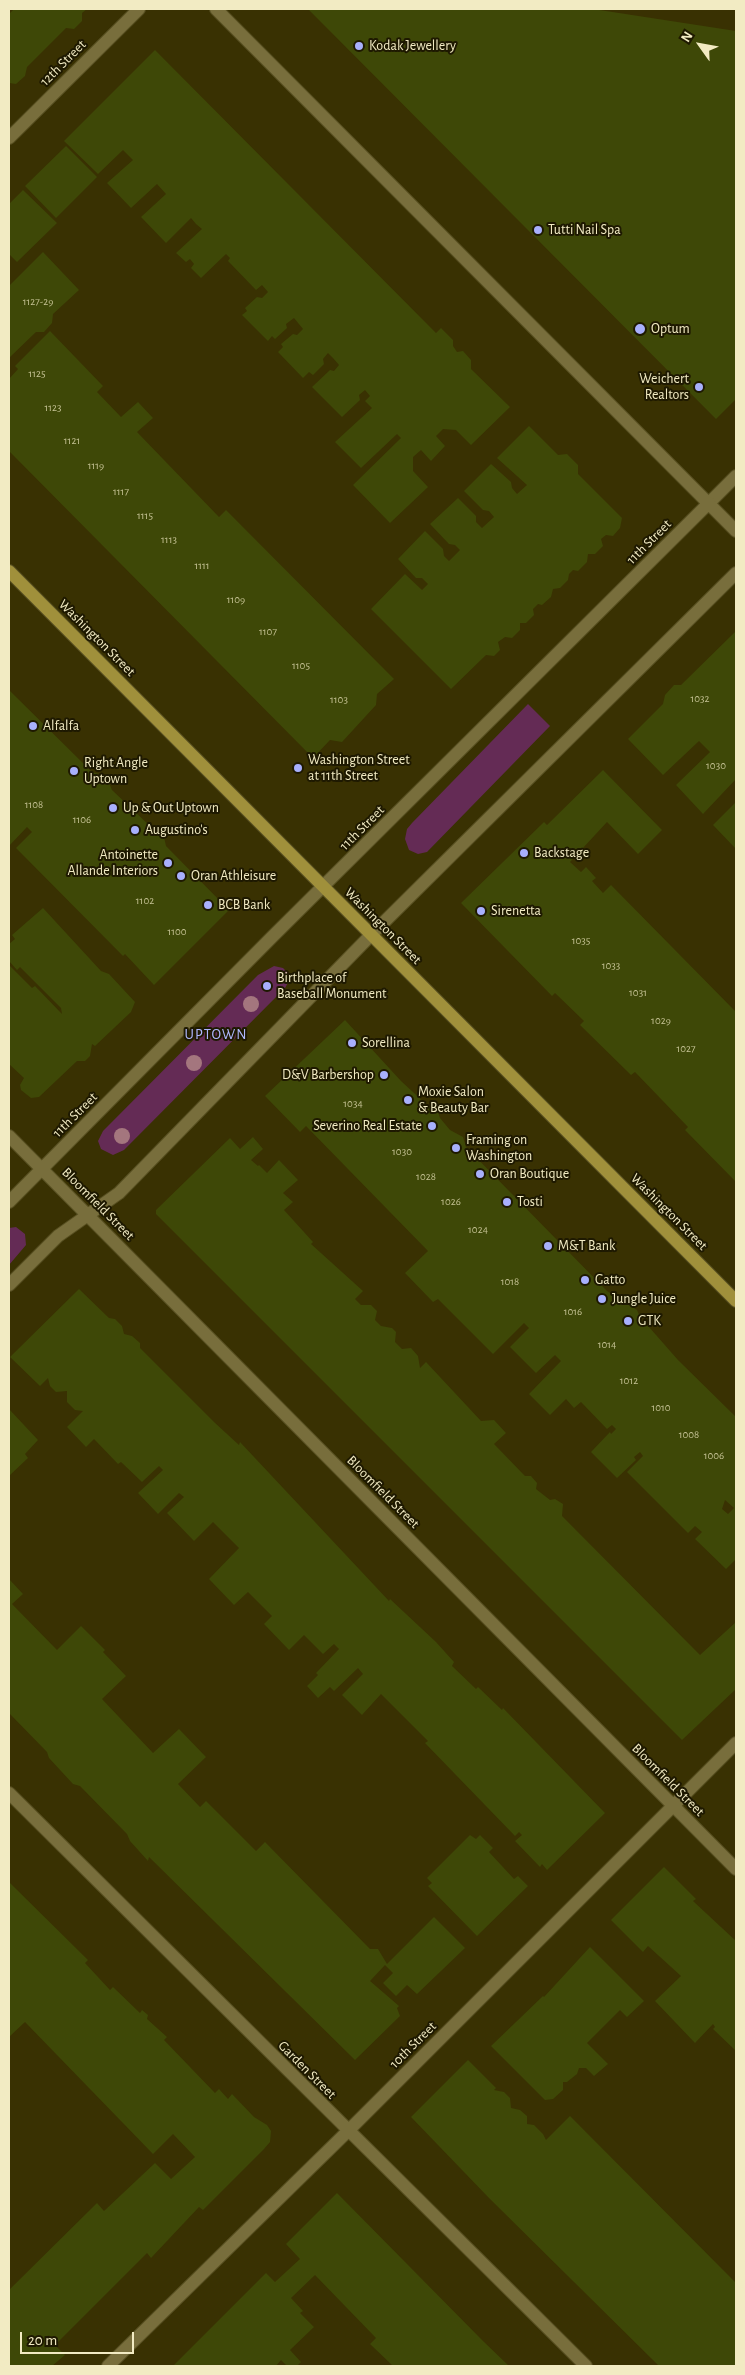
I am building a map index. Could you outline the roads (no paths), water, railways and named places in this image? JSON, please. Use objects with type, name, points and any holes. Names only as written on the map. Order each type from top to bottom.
[{"type":"main road","name":"Washington Street","points":[[9,571],[736,1301]]},
{"type":"street","name":"12th Street","points":[[9,138],[139,9]]},
{"type":"street","points":[[216,9],[736,531]]},
{"type":"street","name":"11th Street","points":[[9,1202],[272,937],[736,476]]},
{"type":"street","points":[[9,1285],[58,1236],[119,1193],[371,936],[736,573]]},
{"type":"street","name":"Bloomfield Street","points":[[9,1136],[736,1869]]},
{"type":"street","name":"10th Street","points":[[108,2366],[348,2131],[736,1743]]},
{"type":"street","name":"Garden Street","points":[[9,1793],[586,2366]]},
{"type":"place","name":"Kodak Jewellery","points":[[359,46]]},
{"type":"place","name":"Tutti Nail Spa","points":[[538,230]]},
{"type":"place","name":"Optum","points":[[640,329]]},
{"type":"place","name":"Weichert Realtors","points":[[699,387]]},
{"type":"place","name":"Alfalfa","points":[[33,726]]},
{"type":"place","name":"Washington Street at 11th Street","points":[[298,768]]},
{"type":"place","name":"Right Angle Uptown","points":[[74,771]]},
{"type":"place","name":"Up & Out Uptown","points":[[113,808]]},
{"type":"place","name":"Augustino's","points":[[135,830]]},
{"type":"place","name":"Backstage","points":[[524,853]]},
{"type":"place","name":"Antoinette Allande Interiors","points":[[168,863]]},
{"type":"place","name":"Oran Athleisure","points":[[181,876]]},
{"type":"place","name":"BCB Bank","points":[[208,905]]},
{"type":"place","name":"Sirenetta","points":[[481,911]]},
{"type":"place","name":"Birthplace of Baseball Monument","points":[[267,986]]},
{"type":"place","name":"Sorellina","points":[[352,1043]]},
{"type":"place","name":"D&V Barbershop","points":[[384,1075]]},
{"type":"place","name":"Moxie Salon & Beauty Bar","points":[[408,1100]]},
{"type":"place","name":"Severino Real Estate","points":[[432,1126]]},
{"type":"place","name":"Framing on Washington","points":[[456,1148]]},
{"type":"place","name":"Oran Boutique","points":[[480,1174]]},
{"type":"place","name":"Tosti","points":[[507,1202]]},
{"type":"place","name":"M&T Bank","points":[[548,1246]]},
{"type":"place","name":"Gatto","points":[[585,1280]]},
{"type":"place","name":"Jungle Juice","points":[[602,1299]]},
{"type":"place","name":"GTK","points":[[628,1321]]},
{"type":"district","name":"UPTOWN","points":[[216,1034]]}]
